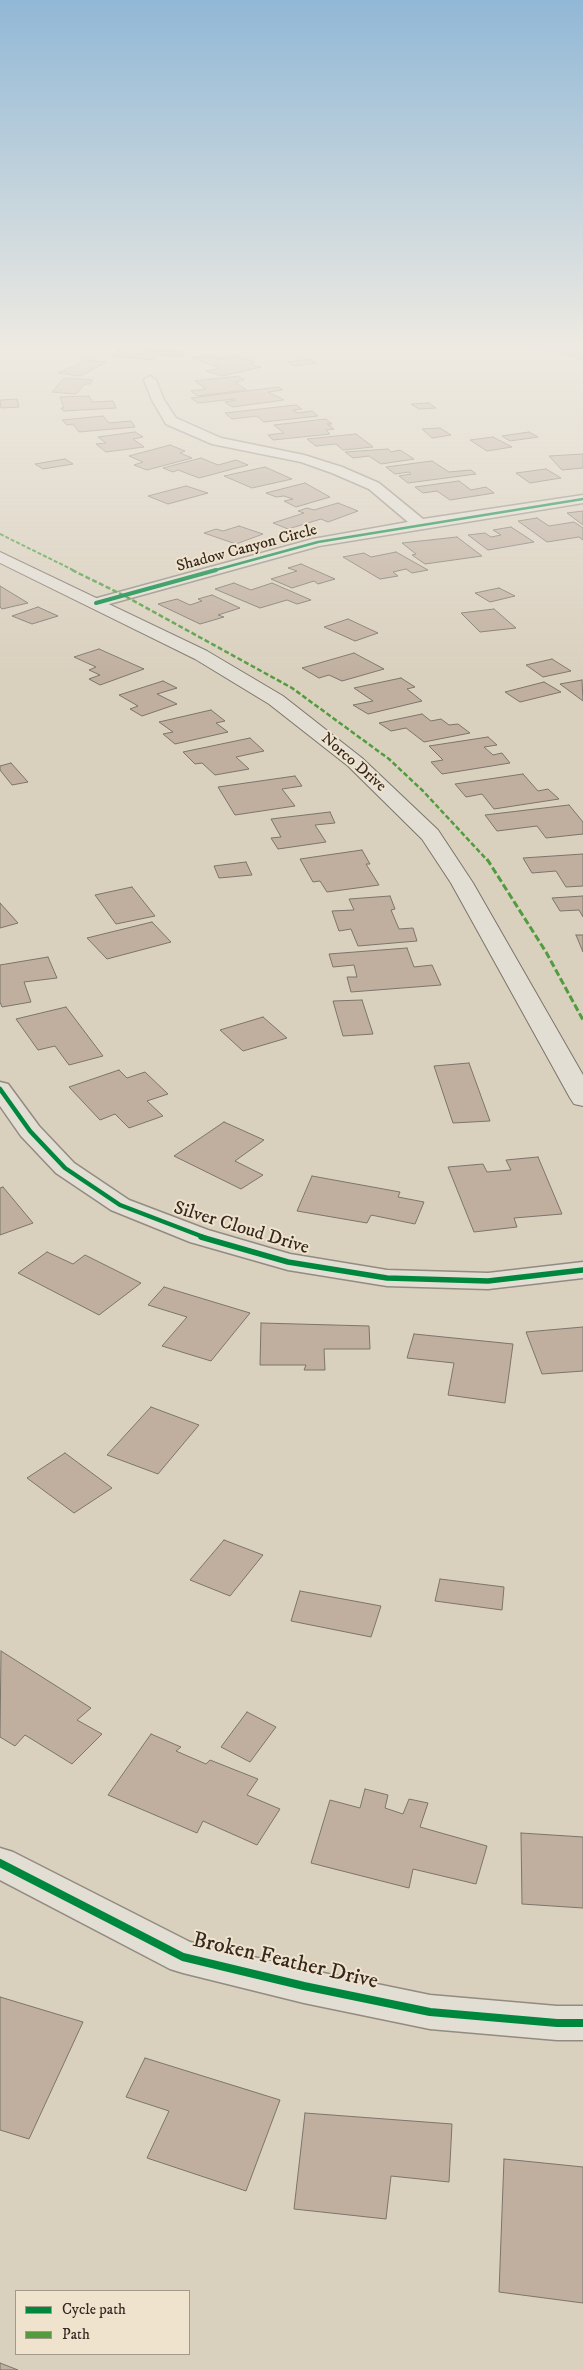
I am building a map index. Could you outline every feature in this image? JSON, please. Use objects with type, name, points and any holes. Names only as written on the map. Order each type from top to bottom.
[{"type":"main road","name":"Norco Drive","points":[[1,559],[201,655],[276,700],[355,762],[430,835],[462,883],[583,1098]]},
{"type":"street","points":[[302,459],[337,470],[374,486],[420,524]]},
{"type":"street","name":"Shadow Canyon Circle","points":[[96,603],[318,542],[583,499]]},
{"type":"street","name":"Silver Cloud Drive","points":[[0,1089],[30,1131],[65,1168],[120,1204],[199,1236],[288,1262],[386,1278],[488,1281],[583,1270]]},
{"type":"street","name":"Broken Feather Drive","points":[[0,1863],[183,1956],[304,1986],[430,2012],[557,2023],[583,2023]]},
{"type":"building","points":[[65,459],[73,464],[43,469],[35,464]]},
{"type":"building","points":[[135,459],[190,459],[147,470],[134,465],[143,462]]},
{"type":"building","points":[[199,459],[218,465],[236,460],[248,465],[199,478],[178,470],[173,472],[163,468]]},
{"type":"building","points":[[373,459],[414,459],[381,464]]},
{"type":"building","points":[[551,459],[583,459],[583,468],[562,470]]},
{"type":"building","points":[[432,461],[449,472],[471,470],[476,474],[408,483],[399,476],[411,474],[409,472],[395,474],[386,467]]},
{"type":"building","points":[[265,467],[292,479],[252,488],[224,476]]},
{"type":"building","points":[[546,469],[561,478],[530,483],[516,473]]},
{"type":"building","points":[[459,481],[471,490],[486,487],[494,493],[450,500],[437,491],[423,493],[415,487]]},
{"type":"building","points":[[305,483],[330,497],[296,507],[284,501],[293,499],[284,496],[276,497],[266,493]]},
{"type":"building","points":[[186,486],[208,493],[168,504],[148,496]]},
{"type":"building","points":[[338,503],[358,511],[328,522],[321,519],[288,529],[273,523],[304,513],[298,511],[307,508],[314,510]]},
{"type":"building","points":[[583,511],[583,525],[567,513]]},
{"type":"building","points":[[537,518],[549,526],[574,522],[583,528],[583,540],[579,537],[547,542],[518,521]]},
{"type":"building","points":[[239,526],[263,534],[236,544],[204,533],[216,529],[223,531]]},
{"type":"building","points":[[511,527],[534,542],[488,550],[468,535],[485,533],[491,537],[501,535],[493,530]]},
{"type":"building","points":[[457,537],[482,556],[425,564],[412,555],[416,554],[402,543]]},
{"type":"building","points":[[396,552],[428,570],[412,573],[406,569],[393,572],[398,576],[380,579],[343,557],[364,553],[371,557]]},
{"type":"building","points":[[301,564],[335,579],[318,584],[314,581],[292,588],[271,579],[297,571],[288,568]]},
{"type":"building","points":[[234,583],[251,590],[272,583],[311,600],[297,604],[287,600],[260,608],[215,589]]},
{"type":"building","points":[[0,586],[28,603],[2,609],[0,607]]},
{"type":"building","points":[[499,588],[515,596],[490,602],[475,593]]},
{"type":"building","points":[[212,595],[240,608],[218,615],[224,617],[200,624],[158,604],[177,599],[190,605],[202,601],[198,599]]},
{"type":"building","points":[[38,607],[58,616],[32,624],[12,616]]},
{"type":"building","points":[[494,609],[516,628],[480,632],[461,613]]},
{"type":"building","points":[[348,619],[378,633],[355,641],[324,627]]},
{"type":"building","points":[[99,649],[144,669],[100,685],[89,679],[100,675],[89,670],[96,667],[74,657]]},
{"type":"building","points":[[354,653],[384,669],[342,681],[329,675],[319,678],[302,668]]},
{"type":"building","points":[[552,659],[571,671],[543,677],[526,665]]},
{"type":"building","points":[[401,678],[415,687],[407,689],[422,701],[368,714],[353,705],[373,701],[354,688]]},
{"type":"building","points":[[582,680],[583,701],[560,684]]},
{"type":"building","points":[[163,681],[177,688],[157,694],[177,704],[142,716],[130,709],[138,706],[119,695]]},
{"type":"building","points":[[544,682],[561,692],[520,702],[505,692]]},
{"type":"building","points":[[211,710],[225,721],[216,723],[228,732],[175,744],[163,734],[173,732],[159,722]]},
{"type":"building","points":[[422,714],[431,721],[441,719],[449,725],[458,724],[470,733],[424,742],[406,728],[391,731],[379,723]]},
{"type":"building","points":[[488,737],[497,745],[484,747],[493,755],[502,753],[510,763],[442,774],[431,762],[443,760],[429,746]]},
{"type":"building","points":[[250,738],[264,751],[236,757],[249,769],[215,775],[202,763],[195,764],[183,752]]},
{"type":"building","points":[[11,763],[28,782],[12,785],[0,770],[0,766]]},
{"type":"building","points":[[523,774],[538,791],[548,789],[559,799],[494,809],[482,794],[466,797],[455,784]]},
{"type":"building","points":[[295,776],[302,786],[282,789],[295,806],[235,815],[218,787]]},
{"type":"building","points":[[569,805],[583,822],[583,834],[546,838],[537,826],[497,831],[485,815]]},
{"type":"building","points":[[330,812],[335,823],[315,825],[326,842],[278,849],[271,838],[281,837],[271,819]]},
{"type":"building","points":[[362,850],[370,864],[366,864],[379,885],[327,892],[320,881],[313,882],[300,859]]},
{"type":"building","points":[[583,854],[583,886],[566,887],[556,871],[532,873],[523,858]]},
{"type":"building","points":[[246,862],[252,875],[219,878],[214,866]]},
{"type":"building","points":[[132,887],[155,916],[116,924],[95,895]]},
{"type":"building","points":[[390,896],[395,909],[391,910],[399,929],[413,928],[417,941],[358,946],[351,929],[339,931],[332,911],[354,910],[349,899]]},
{"type":"building","points":[[583,896],[583,917],[579,910],[560,911],[552,898]]},
{"type":"building","points":[[0,903],[18,923],[0,928]]},
{"type":"building","points":[[152,922],[171,942],[107,959],[87,938]]},
{"type":"building","points":[[576,935],[583,935],[583,952]]},
{"type":"building","points":[[407,948],[414,967],[432,965],[441,985],[351,992],[347,977],[357,977],[354,965],[333,967],[329,954]]},
{"type":"building","points":[[48,957],[57,978],[24,982],[31,1002],[2,1007],[0,1002],[0,965]]},
{"type":"building","points":[[362,1000],[373,1034],[343,1036],[333,1001]]},
{"type":"building","points":[[66,1007],[103,1056],[69,1065],[55,1046],[38,1050],[16,1019]]},
{"type":"building","points":[[263,1017],[287,1038],[243,1051],[220,1030]]},
{"type":"building","points":[[469,1063],[490,1121],[453,1123],[434,1066]]},
{"type":"building","points":[[119,1070],[127,1078],[145,1072],[168,1094],[147,1101],[163,1116],[129,1128],[115,1114],[100,1120],[69,1087]]},
{"type":"building","points":[[224,1122],[264,1140],[235,1161],[263,1175],[241,1189],[174,1156]]},
{"type":"building","points":[[538,1157],[562,1214],[514,1218],[517,1227],[474,1232],[448,1167],[483,1164],[487,1172],[511,1170],[506,1160]]},
{"type":"building","points":[[312,1176],[400,1192],[398,1197],[424,1202],[415,1224],[371,1215],[367,1223],[297,1211]]},
{"type":"building","points":[[3,1187],[33,1223],[0,1235],[0,1188]]},
{"type":"building","points":[[47,1252],[73,1264],[85,1255],[141,1283],[99,1315],[18,1273]]},
{"type":"building","points":[[164,1287],[250,1313],[211,1361],[162,1346],[187,1317],[148,1305]]},
{"type":"building","points":[[261,1323],[369,1326],[370,1349],[324,1349],[325,1370],[304,1370],[306,1365],[260,1365]]},
{"type":"building","points":[[583,1327],[583,1371],[542,1374],[526,1332]]},
{"type":"building","points":[[414,1334],[513,1344],[505,1403],[448,1395],[454,1363],[407,1358]]},
{"type":"building","points":[[151,1407],[199,1425],[158,1474],[107,1455]]},
{"type":"building","points":[[65,1453],[112,1488],[74,1513],[27,1478]]},
{"type":"building","points":[[224,1540],[263,1555],[230,1596],[190,1580]]},
{"type":"building","points":[[440,1579],[504,1587],[502,1610],[435,1601]]},
{"type":"building","points":[[300,1591],[381,1606],[371,1637],[291,1621]]},
{"type":"building","points":[[1,1651],[91,1708],[77,1720],[102,1734],[72,1764],[25,1735],[15,1746],[0,1737]]},
{"type":"building","points":[[247,1712],[276,1727],[250,1762],[221,1747]]},
{"type":"building","points":[[151,1734],[181,1747],[176,1751],[206,1764],[210,1760],[258,1779],[247,1795],[280,1809],[257,1845],[203,1821],[197,1833],[108,1795]]},
{"type":"building","points":[[365,1789],[388,1795],[385,1808],[403,1814],[409,1799],[428,1803],[420,1827],[487,1846],[476,1884],[413,1869],[409,1888],[311,1863],[330,1800],[360,1808]]},
{"type":"building","points":[[521,1833],[583,1837],[583,1908],[522,1904]]},
{"type":"building","points":[[0,1997],[83,2022],[29,2139],[0,2130]]},
{"type":"building","points":[[145,2058],[280,2100],[246,2191],[147,2158],[169,2111],[126,2097]]},
{"type":"building","points":[[305,2113],[452,2124],[449,2182],[391,2176],[386,2219],[294,2209]]},
{"type":"building","points":[[504,2159],[583,2167],[583,2303],[499,2292]]},
{"type":"building","points":[[0,2363],[18,2370],[0,2370]]},
{"type":"marked path","points":[[0,534],[123,595],[292,688],[389,759],[423,791],[488,861],[546,952],[583,1020]]},
{"type":"cycle path","points":[[96,603],[318,542],[583,499]]},
{"type":"cycle path","points":[[0,1089],[30,1131],[65,1168],[120,1205],[199,1236],[288,1262],[387,1278],[488,1281],[583,1270]]},
{"type":"cycle path","points":[[0,1863],[183,1957],[304,1986],[430,2012],[557,2023],[583,2023]]}]
